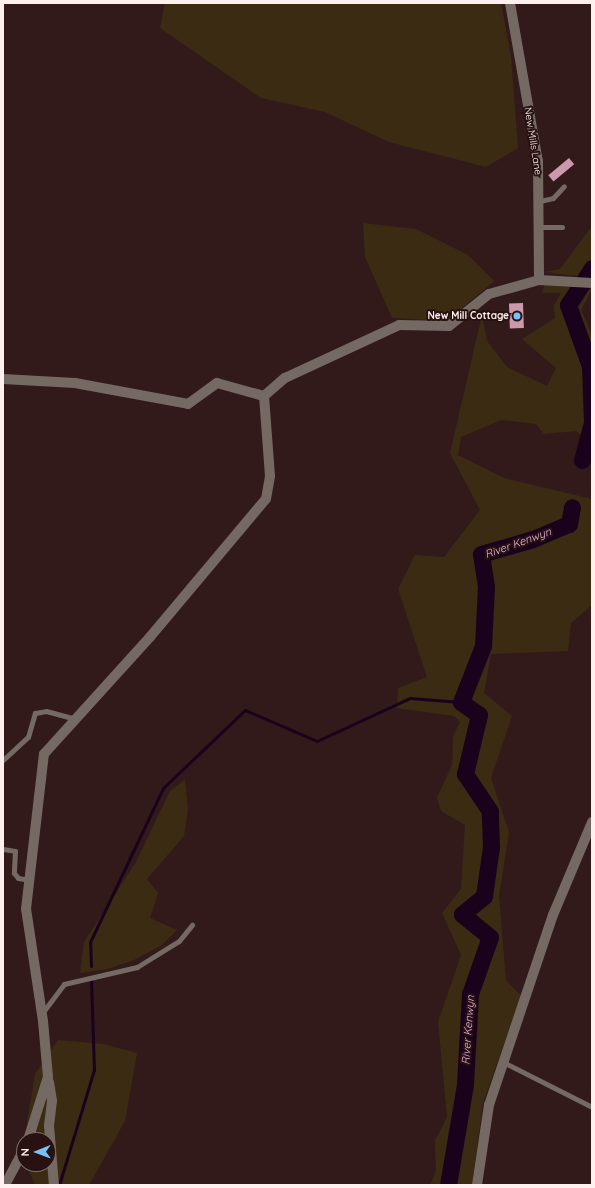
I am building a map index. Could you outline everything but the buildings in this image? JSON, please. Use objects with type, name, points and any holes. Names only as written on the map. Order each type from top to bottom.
[{"type":"street","name":"New Mills Lane","points":[[510,3],[538,161],[540,201],[539,280]]},
{"type":"street","points":[[264,396],[285,378],[399,325],[450,326],[489,294],[539,280],[592,284]]},
{"type":"street","points":[[3,379],[75,383],[188,404],[218,383],[264,396]]},
{"type":"street","points":[[50,1132],[52,1101],[48,1077],[42,1013],[26,909],[44,754],[266,499],[270,476],[264,396]]},
{"type":"street","points":[[477,1185],[489,1105],[505,1063],[553,915],[592,822]]},
{"type":"street","points":[[31,1132],[48,1077]]},
{"type":"street","points":[[5,1185],[16,1169]]},
{"type":"street","points":[[52,1172],[54,1185]]},
{"type":"lane","points":[[540,201],[553,198],[564,186]]},
{"type":"lane","points":[[540,227],[562,227]]},
{"type":"lane","points":[[3,760],[28,737],[35,713],[46,711],[76,719]]},
{"type":"lane","points":[[3,849],[15,851],[14,873],[18,878],[29,880]]},
{"type":"lane","points":[[42,1013],[64,984],[137,967],[179,941],[192,925]]},
{"type":"lane","points":[[505,1063],[592,1107]]},
{"type":"shaded area","points":[[165,3],[501,3],[511,57],[518,148],[486,167],[389,142],[325,112],[261,98],[160,28]]},
{"type":"shaded area","points":[[363,223],[416,229],[468,255],[494,281],[447,321],[392,318],[365,257]]},
{"type":"shaded area","points":[[592,226],[592,278],[544,272],[560,269]]},
{"type":"shaded area","points":[[545,284],[592,290],[581,310],[592,334],[592,443],[576,431],[544,434],[536,424],[501,420],[461,437],[458,455],[504,478],[592,499],[592,605],[571,623],[568,651],[491,654],[484,693],[512,716],[491,778],[509,832],[499,896],[506,980],[521,996],[483,1103],[472,1185],[430,1185],[436,1170],[435,1141],[447,1117],[438,1022],[461,955],[442,913],[461,889],[465,825],[441,811],[437,798],[452,765],[453,736],[460,722],[454,716],[397,708],[398,688],[427,677],[398,589],[415,555],[444,557],[480,510],[450,453],[482,315],[487,341],[507,367],[547,386],[556,368],[522,339],[555,318],[554,305],[561,293],[542,293]]},
{"type":"shaded area","points":[[185,780],[188,810],[184,836],[147,879],[158,893],[150,918],[177,930],[162,945],[134,960],[108,969],[80,973],[84,942],[136,862],[170,791]]},
{"type":"shaded area","points":[[58,1040],[103,1044],[137,1053],[125,1121],[89,1185],[35,1185],[30,1172],[56,1172],[56,1132],[28,1132],[27,1122],[35,1074]]},
{"type":"waterway","name":"River Kenwyn","points":[[582,460],[592,423],[590,366],[568,305],[592,268]]},
{"type":"waterway","name":"River Kenwyn","points":[[448,1185],[465,1084],[470,994],[490,937],[462,914],[484,896],[491,847],[490,811],[465,774],[479,715],[461,702],[483,646],[486,586],[481,554],[533,539],[569,524],[572,507]]},
{"type":"waterway","points":[[91,966],[90,942],[163,788],[245,710],[317,741],[410,698],[461,702]]},
{"type":"waterway","points":[[59,1185],[94,1070],[91,981]]},
{"type":"place","name":"New Mill Cottage","points":[[517,316]]}]
